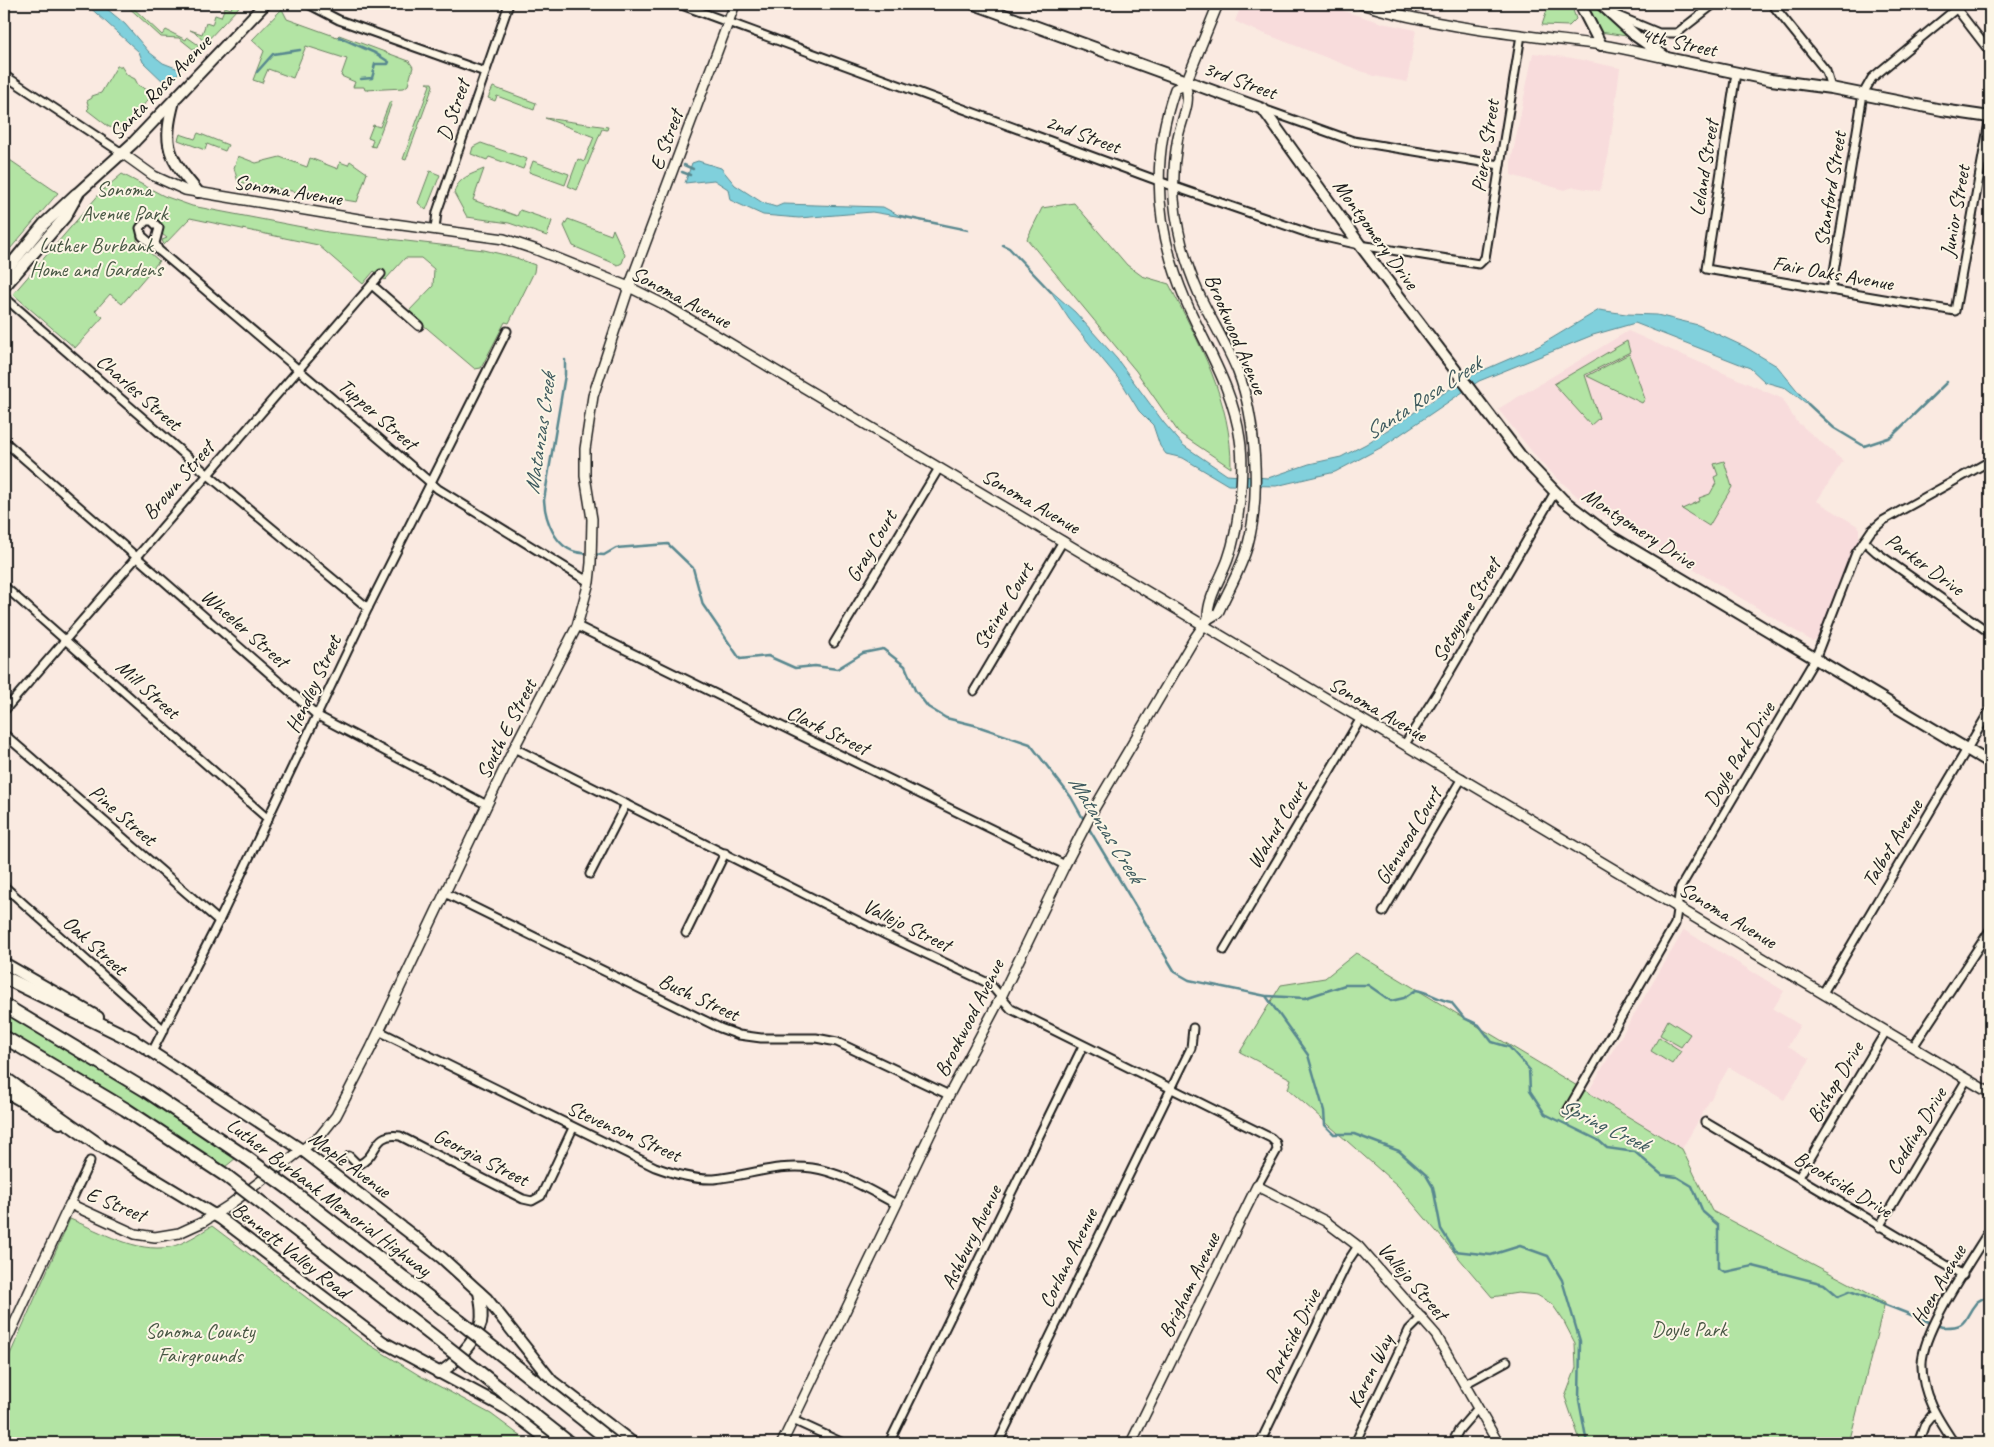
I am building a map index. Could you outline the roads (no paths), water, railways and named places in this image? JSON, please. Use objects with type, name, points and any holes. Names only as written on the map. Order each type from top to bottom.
[{"type":"highway","points":[[4,977],[133,1040]]},
{"type":"highway","name":"Luther Burbank Memorial Highway","points":[[4,1006],[154,1095],[247,1158],[613,1443]]},
{"type":"highway","points":[[4,1037],[125,1109],[225,1175],[569,1443]]},
{"type":"highway","points":[[4,1078],[99,1145]]},
{"type":"main road","name":"Santa Rosa Avenue","points":[[4,273],[44,224],[72,195],[79,192],[122,153],[265,4]]},
{"type":"main road","name":"3rd Street","points":[[974,4],[1263,109]]},
{"type":"main road","points":[[1580,4],[1601,45]]},
{"type":"main road","points":[[1604,7],[1637,38],[1667,58]]},
{"type":"main road","name":"4th Street","points":[[1667,58],[1736,73],[1990,117]]},
{"type":"main road","points":[[174,99],[168,124],[169,147],[172,160],[198,192]]},
{"type":"main road","name":"Montgomery Drive","points":[[1263,109],[1360,245],[1485,412],[1520,455],[1555,492],[1610,536],[1990,763]]},
{"type":"main road","name":"Santa Rosa Avenue","points":[[4,287],[65,218],[79,192]]},
{"type":"main road","name":"Maple Avenue","points":[[4,963],[80,1006],[302,1150],[442,1258],[479,1292],[552,1381],[633,1443]]},
{"type":"main road","name":"Bennett Valley Road","points":[[4,1091],[215,1214],[369,1333],[403,1355],[509,1410],[552,1443]]},
{"type":"main road","points":[[438,1373],[453,1365],[478,1329],[482,1312],[479,1292]]},
{"type":"street","points":[[308,4],[339,20],[485,72]]},
{"type":"street","name":"D Street","points":[[436,229],[436,215],[509,4]]},
{"type":"street","name":"2nd Street","points":[[679,4],[1175,187],[1311,234],[1360,245],[1479,264],[1482,262]]},
{"type":"street","name":"E Street","points":[[629,288],[735,4]]},
{"type":"street","name":"Brookwood Avenue","points":[[1206,622],[1207,607],[1228,560],[1236,531],[1240,500],[1241,441],[1235,412],[1224,378],[1186,300],[1171,262],[1164,234],[1158,180],[1166,114],[1175,89],[1186,82],[1218,4]]},
{"type":"street","name":"4th Street","points":[[1362,4],[1420,19],[1601,45],[1667,58]]},
{"type":"street","points":[[1604,7],[1659,33],[1677,33],[1714,4]]},
{"type":"street","points":[[1772,4],[1826,71],[1831,88]]},
{"type":"street","points":[[1863,94],[1872,78],[1957,5],[1990,52]]},
{"type":"street","name":"Pierce Street","points":[[1482,262],[1485,258],[1521,35]]},
{"type":"street","name":"Leland Street","points":[[1706,269],[1736,73]]},
{"type":"street","name":"Sonoma Avenue","points":[[4,75],[154,176],[185,190],[365,220],[504,239],[537,250],[629,288],[733,344],[939,468],[1206,622],[1361,718],[1990,1093]]},
{"type":"street","name":"Brookwood Avenue","points":[[782,1443],[949,1095],[1065,865],[1094,809],[1206,622],[1218,613],[1240,565],[1252,526],[1254,445],[1249,407],[1238,372],[1199,294],[1185,256],[1174,200],[1173,173],[1177,141],[1189,95],[1186,82]]},
{"type":"street","name":"Stanford Street","points":[[1831,290],[1863,94]]},
{"type":"street","name":"3rd Street","points":[[1263,109],[1353,141],[1500,165]]},
{"type":"street","name":"Junior Street","points":[[1955,311],[1990,117]]},
{"type":"street","name":"Tupper Street","points":[[159,251],[431,484],[589,582]]},
{"type":"street","name":"Fair Oaks Avenue","points":[[1706,269],[1955,311]]},
{"type":"street","name":"Brown Street","points":[[4,710],[136,555],[382,274]]},
{"type":"street","points":[[372,284],[419,326]]},
{"type":"street","name":"South E Street","points":[[302,1150],[320,1136],[332,1122],[378,1031],[514,748],[576,626],[589,582],[592,540],[592,519],[584,476],[586,437],[593,396],[629,288]]},
{"type":"street","name":"Charles Street","points":[[4,297],[208,474],[368,608]]},
{"type":"street","name":"Hendley Street","points":[[152,1052],[219,921],[368,608],[508,331]]},
{"type":"street","name":"Wheeler Street","points":[[4,441],[318,716],[487,805]]},
{"type":"street","name":"Doyle Park Drive","points":[[1566,1113],[1675,924],[1680,888],[1815,659],[1856,553],[1864,541],[1884,520],[1990,461]]},
{"type":"street","name":"Gray Court","points":[[834,643],[939,468]]},
{"type":"street","name":"Sotoyome Street","points":[[1405,744],[1438,692],[1555,492]]},
{"type":"street","name":"Steiner Court","points":[[974,690],[1063,540]]},
{"type":"street","name":"Parker Drive","points":[[1864,541],[1876,552],[1990,633]]},
{"type":"street","name":"Mill Street","points":[[4,586],[268,819]]},
{"type":"street","name":"Clark Street","points":[[576,626],[1065,865]]},
{"type":"street","name":"Talbot Avenue","points":[[1823,993],[1968,751],[1990,710]]},
{"type":"street","name":"Walnut Court","points":[[1224,950],[1361,718]]},
{"type":"street","name":"Pine Street","points":[[4,734],[219,921]]},
{"type":"street","name":"Vallejo Street","points":[[514,748],[725,852],[888,936],[990,984],[1011,1009],[1271,1138],[1276,1143]]},
{"type":"street","name":"Glenwood Court","points":[[1383,912],[1462,778]]},
{"type":"street","points":[[590,874],[626,804]]},
{"type":"street","points":[[686,933],[725,852]]},
{"type":"street","name":"Oak Street","points":[[4,886],[164,1030]]},
{"type":"street","name":"Bush Street","points":[[445,892],[720,1028],[739,1035],[761,1038],[816,1038],[837,1042],[949,1095]]},
{"type":"street","points":[[1913,1046],[1990,930]]},
{"type":"street","name":"Corlano Avenue","points":[[998,1443],[1191,1048],[1193,1028]]},
{"type":"street","name":"Stevenson Street","points":[[378,1031],[655,1167],[676,1174],[714,1179],[771,1168],[813,1168],[832,1173],[896,1204]]},
{"type":"street","name":"Bishop Drive","points":[[1799,1178],[1886,1031]]},
{"type":"street","name":"Ashbury Avenue","points":[[890,1443],[1083,1046]]},
{"type":"street","name":"Codding Drive","points":[[1879,1227],[1967,1079]]},
{"type":"street","name":"Brookside Drive","points":[[1705,1122],[1879,1227],[1963,1275]]},
{"type":"street","name":"Georgia Street","points":[[349,1156],[358,1165],[367,1161],[380,1140],[389,1134],[400,1136],[523,1200],[532,1201],[541,1196],[573,1128]]},
{"type":"street","name":"Brigham Avenue","points":[[1131,1443],[1256,1186],[1277,1150],[1276,1143]]},
{"type":"street","name":"E Street","points":[[70,1204],[125,1230],[155,1237],[179,1233],[215,1214],[302,1150]]},
{"type":"street","points":[[4,1346],[90,1161]]},
{"type":"street","name":"Vallejo Street","points":[[1256,1186],[1325,1221],[1358,1246],[1422,1317],[1448,1353],[1498,1443]]},
{"type":"street","name":"Hoen Avenue","points":[[1954,1443],[1934,1413],[1926,1391],[1922,1368],[1925,1345],[1939,1315],[1990,1228]]},
{"type":"street","name":"Parkside Drive","points":[[1260,1443],[1348,1260],[1358,1246]]},
{"type":"street","name":"Karen Way","points":[[1355,1443],[1409,1330],[1422,1317]]},
{"type":"street","points":[[1465,1384],[1507,1361]]},
{"type":"street","points":[[1452,1443],[1459,1430],[1478,1408]]},
{"type":"street","points":[[1918,1443],[1925,1424],[1934,1413]]},
{"type":"street","points":[[793,1420],[843,1443]]},
{"type":"water","points":[[86,4],[101,4],[125,24],[149,52],[163,63],[181,70],[167,85],[143,62],[139,52]]},
{"type":"water","points":[[698,161],[721,168],[735,185],[763,203],[776,207],[783,204],[883,207],[902,217],[872,212],[799,218],[763,215],[730,200],[728,189],[714,180],[685,183],[692,163]]},
{"type":"water","points":[[1050,290],[1075,312],[1117,359],[1164,423],[1183,445],[1227,475],[1268,478],[1309,464],[1341,457],[1366,444],[1470,376],[1539,346],[1599,310],[1626,314],[1657,315],[1698,325],[1745,347],[1777,366],[1810,406],[1786,388],[1765,382],[1750,368],[1635,323],[1593,335],[1479,381],[1382,447],[1335,472],[1276,486],[1228,485],[1183,458],[1166,454],[1160,446],[1153,425],[1139,411],[1122,383],[1069,319]]},
{"type":"waterway","points":[[339,37],[375,53],[389,62],[388,64],[375,64],[374,68]]},
{"type":"waterway","points":[[257,72],[273,54],[300,50]]},
{"type":"waterway","points":[[361,79],[372,78],[374,71]]},
{"type":"waterway","name":"Santa Rosa Creek","points":[[684,165],[693,169]]},
{"type":"waterway","name":"Santa Rosa Creek","points":[[682,172],[690,175]]},
{"type":"waterway","name":"Santa Rosa Creek","points":[[900,216],[968,230]]},
{"type":"waterway","name":"Santa Rosa Creek","points":[[1003,245],[1009,248],[1051,292]]},
{"type":"waterway","name":"Matanzas Creek","points":[[565,360],[565,375],[544,500],[546,515],[552,531],[562,544],[576,552],[604,555],[616,548],[668,544],[693,568],[703,605],[740,659],[768,656],[795,668],[815,666],[837,669],[863,653],[883,649],[905,666],[915,690],[928,707],[946,718],[974,725],[1030,744],[1071,797],[1085,822]]},
{"type":"waterway","name":"Santa Rosa Creek","points":[[1808,404],[1834,428],[1864,446],[1891,437],[1947,382]]},
{"type":"waterway","name":"Matanzas Creek","points":[[1088,827],[1175,972],[1189,980],[1266,996],[1308,1055],[1324,1111],[1325,1125],[1334,1134],[1354,1134],[1399,1151],[1426,1175],[1433,1187],[1441,1229],[1455,1251],[1491,1255],[1520,1246],[1548,1256],[1562,1280],[1580,1341],[1579,1400],[1587,1443]]},
{"type":"waterway","name":"Spring Creek","points":[[1267,996],[1305,998],[1345,985],[1368,985],[1391,1001],[1404,998],[1416,990],[1451,1002],[1464,1018],[1479,1025],[1492,1042],[1509,1047],[1529,1069],[1530,1091],[1545,1114],[1598,1140],[1607,1148],[1635,1152],[1662,1175],[1677,1177],[1692,1186],[1703,1212],[1718,1225],[1718,1268],[1725,1272],[1753,1266],[1824,1284],[1838,1296],[1850,1291],[1942,1327],[1961,1324],[1976,1303],[1990,1295]]},
{"type":"waterway","name":"Spring Creek","points":[[1990,1341],[1988,1343],[1990,1346]]},
{"type":"park label","name":"Sonoma Avenue Park","points":[[124,201]]},
{"type":"park label","name":"Luther Burbank Home and Gardens","points":[[96,257]]},
{"type":"park label","name":"Doyle Park","points":[[1689,1329]]},
{"type":"park label","name":"Sonoma County Fairgrounds","points":[[200,1343]]}]
